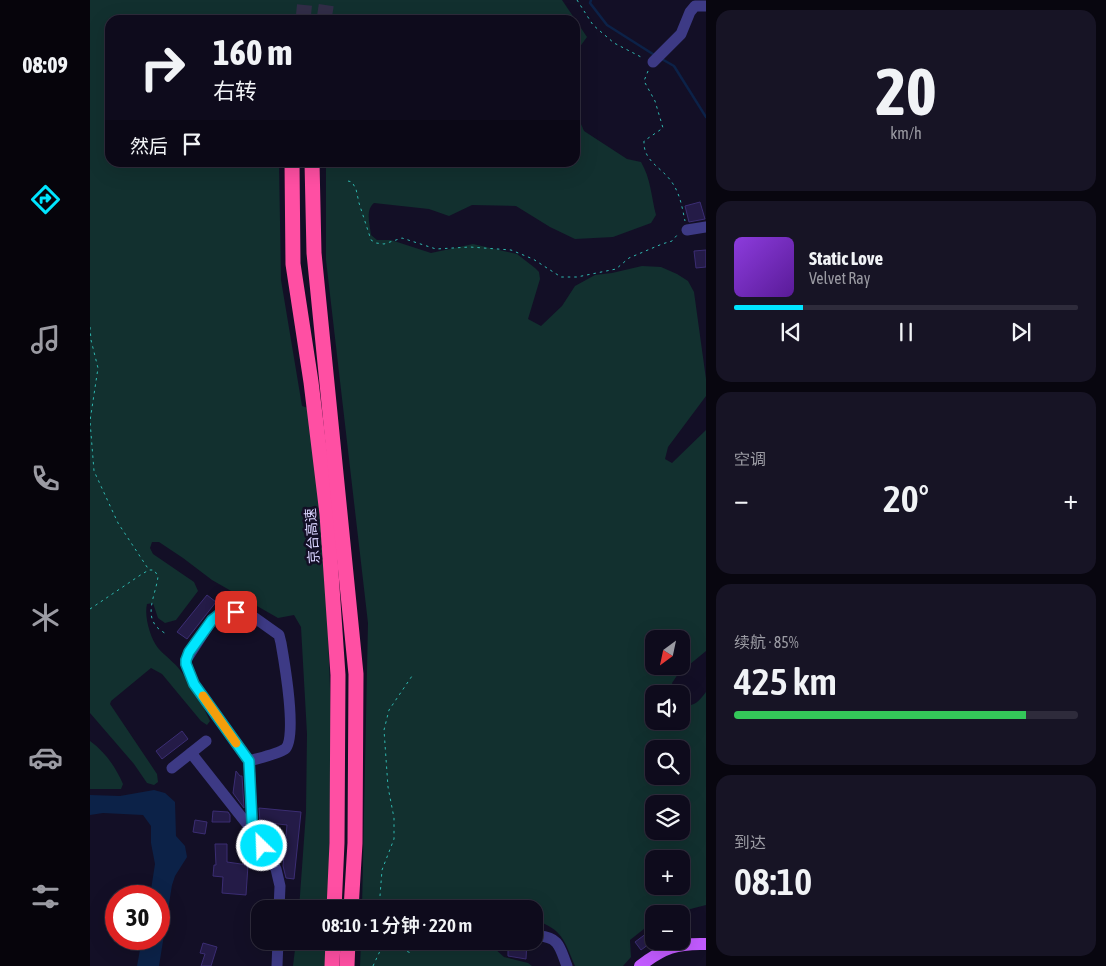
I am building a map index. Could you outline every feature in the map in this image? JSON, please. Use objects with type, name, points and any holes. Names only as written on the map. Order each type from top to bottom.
[{"type":"highway","name":"京台高速","points":[[292,167],[294,264],[327,514],[338,675],[337,843],[334,900]]},
{"type":"highway","points":[[312,167],[314,253],[356,674],[355,843],[351,900]]},
{"type":"highway","points":[[332,966],[333,950]]},
{"type":"highway","points":[[347,966],[348,950]]},
{"type":"main road","points":[[640,966],[657,953],[671,947],[706,944]]},
{"type":"street","points":[[653,62],[681,34],[690,12],[695,6],[706,6]]},
{"type":"street","points":[[687,230],[706,227]]},
{"type":"street","points":[[249,761],[284,750],[289,745],[291,737],[290,710],[281,643],[279,635],[255,618],[236,612],[221,613],[212,620],[189,652],[186,664],[194,684],[249,761],[252,822],[255,834]]},
{"type":"street","points":[[172,768],[206,742]]},
{"type":"street","points":[[191,753],[255,834],[276,868],[280,886],[279,900]]},
{"type":"street","points":[[543,937],[555,940],[567,966]]},
{"type":"street","points":[[277,966],[278,950]]},
{"type":"path","points":[[348,181],[352,182],[356,189],[371,240],[376,243],[384,244],[402,238],[436,249],[470,247],[511,250],[533,259],[561,277],[577,277],[616,269],[628,258],[672,241],[679,232],[687,230],[680,197],[671,181],[649,161],[644,144],[644,141],[663,128],[655,101],[644,81],[653,62],[614,43],[592,24],[577,0]]},
{"type":"path","points":[[90,327],[91,340],[98,368],[90,421],[94,470],[118,523],[149,570]]},
{"type":"path","points":[[90,609],[149,570],[154,570],[158,576],[157,587],[152,601],[152,618],[154,624],[166,634]]},
{"type":"path","points":[[380,900],[382,870],[394,839],[394,818],[388,787],[384,730],[389,710],[412,676]]},
{"type":"path","points":[[372,966],[381,950]]},
{"type":"green space","points":[[90,0],[562,0],[572,15],[105,15],[105,167],[279,167],[281,280],[302,406],[311,409],[324,553],[332,743],[328,900],[300,900],[306,812],[307,734],[301,627],[294,615],[278,618],[212,580],[159,542],[152,542],[150,548],[153,554],[194,582],[198,591],[176,620],[165,623],[158,618],[153,603],[147,604],[146,615],[150,633],[158,648],[178,667],[189,682],[210,721],[207,725],[201,721],[162,674],[151,668],[111,701],[110,704],[157,774],[158,782],[154,785],[147,783],[134,764],[90,713]]},
{"type":"green space","points":[[580,27],[587,37],[580,47]]},
{"type":"green space","points":[[580,122],[584,131],[627,159],[641,162],[649,181],[656,215],[651,223],[613,237],[575,239],[550,227],[516,206],[472,205],[449,216],[429,209],[374,203],[371,206],[369,218],[371,235],[377,240],[391,240],[431,253],[473,244],[517,254],[539,272],[540,279],[528,319],[541,326],[562,306],[575,286],[595,275],[642,266],[661,267],[688,281],[694,292],[706,379],[706,396],[668,447],[665,459],[672,463],[706,430],[706,651],[690,664],[690,630],[645,630],[645,675],[677,675],[673,685],[645,685],[645,730],[690,730],[690,705],[699,700],[706,692],[706,905],[690,909],[690,905],[645,905],[645,928],[630,940],[631,957],[623,966],[575,966],[561,937],[552,928],[543,924],[543,900],[362,900],[368,623],[326,260],[326,167],[580,167]]},
{"type":"green space","points":[[90,741],[105,755],[117,771],[123,784],[121,789],[90,789]]},
{"type":"green space","points":[[295,950],[327,950],[327,966],[293,966]]},
{"type":"green space","points":[[361,950],[496,950],[504,957],[528,963],[532,966],[360,966]]},
{"type":"water","points":[[154,790],[165,793],[175,802],[176,836],[185,846],[187,857],[175,876],[170,897],[170,885],[152,885],[155,864],[151,843],[151,826],[143,815],[103,813],[90,815],[90,795],[120,796]]},
{"type":"water","points":[[140,950],[162,950],[159,966],[137,966]]},
{"type":"building","points":[[700,202],[705,219],[689,222],[685,206]]},
{"type":"building","points":[[706,250],[706,267],[696,268],[694,251]]},
{"type":"building","points":[[207,595],[216,602],[187,639],[177,632]]},
{"type":"building","points":[[182,731],[188,739],[162,759],[156,751]]},
{"type":"building","points":[[236,771],[242,776],[244,808],[233,793]]},
{"type":"building","points":[[259,808],[301,812],[294,879],[286,878],[283,866],[287,825],[260,822]]},
{"type":"building","points":[[213,811],[228,812],[230,822],[212,822]]},
{"type":"building","points":[[195,820],[207,822],[205,834],[193,832]]},
{"type":"building","points":[[215,844],[227,844],[227,862],[248,865],[246,895],[222,893],[223,877],[213,876],[214,865],[216,865]]},
{"type":"building","points":[[645,934],[645,947],[641,950],[635,942]]},
{"type":"building","points":[[203,943],[217,947],[211,966],[201,966],[205,954],[200,953]]},
{"type":"building","points":[[508,950],[526,950],[526,959],[508,956]]},
{"type":"waterway","points":[[591,0],[590,3],[607,25],[656,56]]},
{"type":"waterway","points":[[660,58],[674,66],[706,117]]},
{"type":"tunnel","points":[[304,15],[305,0]]},
{"type":"tunnel","points":[[325,15],[327,0]]},
{"type":"slow traffic","points":[[203,696],[236,743]]},
{"type":"route","points":[[236,612],[221,613],[212,620],[189,652],[186,664],[194,684],[249,761],[252,822],[255,834],[262,846]]}]
